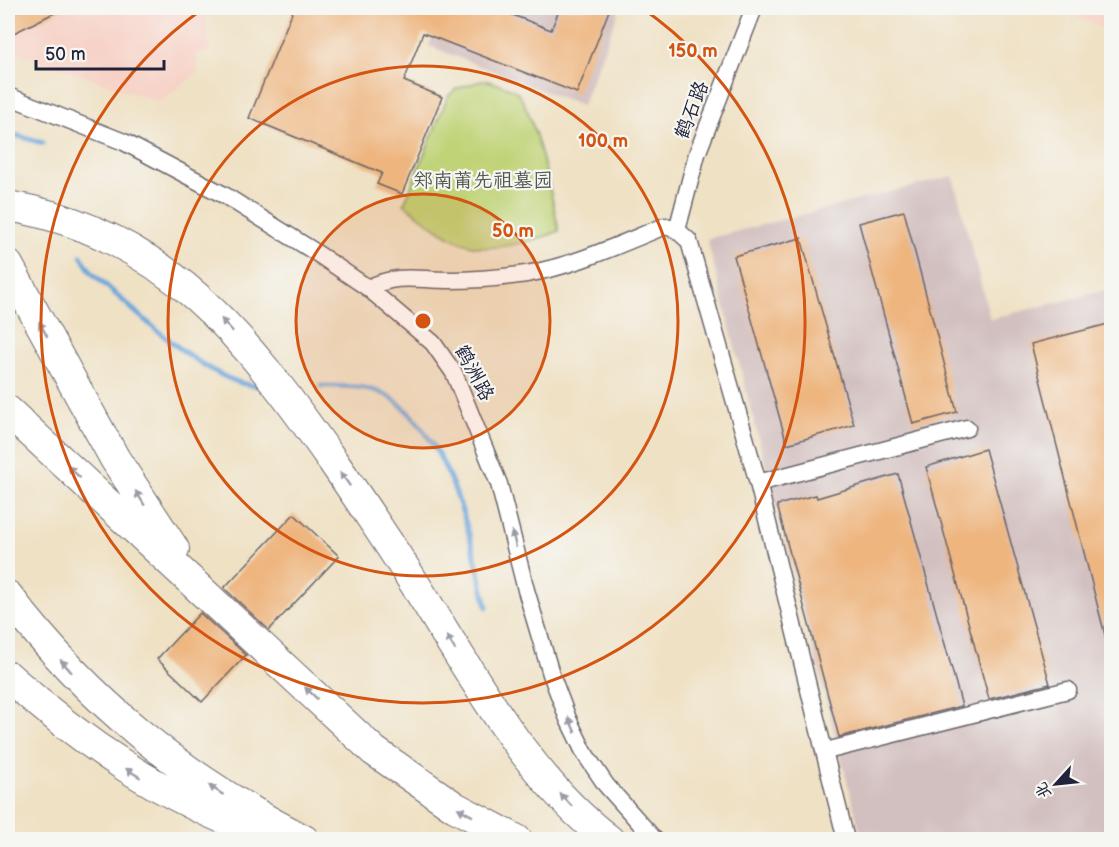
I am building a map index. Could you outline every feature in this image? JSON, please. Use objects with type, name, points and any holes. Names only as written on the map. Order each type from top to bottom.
[{"type":"highway","points":[[8,206],[60,218],[142,255],[183,284],[224,322],[281,387],[400,559],[518,745],[575,809],[609,840]]},
{"type":"highway","points":[[8,265],[116,459],[160,531],[209,598]]},
{"type":"highway","points":[[8,411],[374,752],[455,807],[517,840]]},
{"type":"highway","points":[[8,596],[75,677],[163,753],[215,790],[304,840]]},
{"type":"highway","points":[[8,676],[48,713],[97,750],[149,783],[203,811],[282,840]]},
{"type":"street","name":"鹤石路","points":[[677,230],[697,154],[754,8]]},
{"type":"street","name":"鹤洲路","points":[[8,96],[124,141],[214,190],[312,250],[368,288],[434,343],[454,373],[499,484],[529,601],[568,719],[585,754],[606,785],[655,840]]},
{"type":"street","points":[[368,288],[385,280],[401,277],[446,280],[528,273],[577,261],[664,226],[677,230],[689,241],[758,483],[826,751],[846,840]]},
{"type":"street","points":[[758,483],[967,428]]},
{"type":"street","points":[[826,751],[1068,690]]},
{"type":"shaded area","points":[[8,8],[205,8],[210,52],[196,54],[198,72],[159,102],[8,50]]},
{"type":"shaded area","points":[[443,8],[620,8],[582,106],[429,46]]},
{"type":"shaded area","points":[[1057,8],[1111,8],[1111,32]]},
{"type":"shaded area","points":[[953,176],[990,319],[1111,289],[1111,839],[862,839],[707,239]]},
{"type":"green space","name":"郑南莆先祖墓园","points":[[484,80],[515,91],[522,99],[536,134],[559,231],[504,246],[472,246],[445,234],[404,204],[448,96],[456,89]]},
{"type":"building","points":[[8,8],[64,8],[8,36]]},
{"type":"building","points":[[294,8],[495,8],[551,30],[560,8],[610,8],[577,93],[423,33],[404,81],[442,97],[402,194],[377,184],[382,173],[249,118]]},
{"type":"building","points":[[904,211],[957,412],[913,424],[859,223]]},
{"type":"building","points":[[801,238],[854,425],[787,444],[734,256]]},
{"type":"building","points":[[1112,323],[1112,433],[1106,438],[1112,460],[1112,642],[1107,643],[1031,344]]},
{"type":"building","points":[[985,449],[1050,684],[989,699],[926,467]]},
{"type":"building","points":[[898,474],[962,706],[839,737],[777,505],[816,495],[817,498]]},
{"type":"building","points":[[294,514],[339,556],[269,630],[224,588]]},
{"type":"building","points":[[200,613],[246,655],[202,702],[157,659]]},
{"type":"waterway","points":[[8,133],[43,143]]},
{"type":"waterway","points":[[81,256],[92,273],[148,323],[194,359],[217,373],[239,382],[259,386]]},
{"type":"waterway","points":[[321,386],[358,387],[385,394],[413,418],[430,440],[444,466],[466,523],[487,607]]}]
